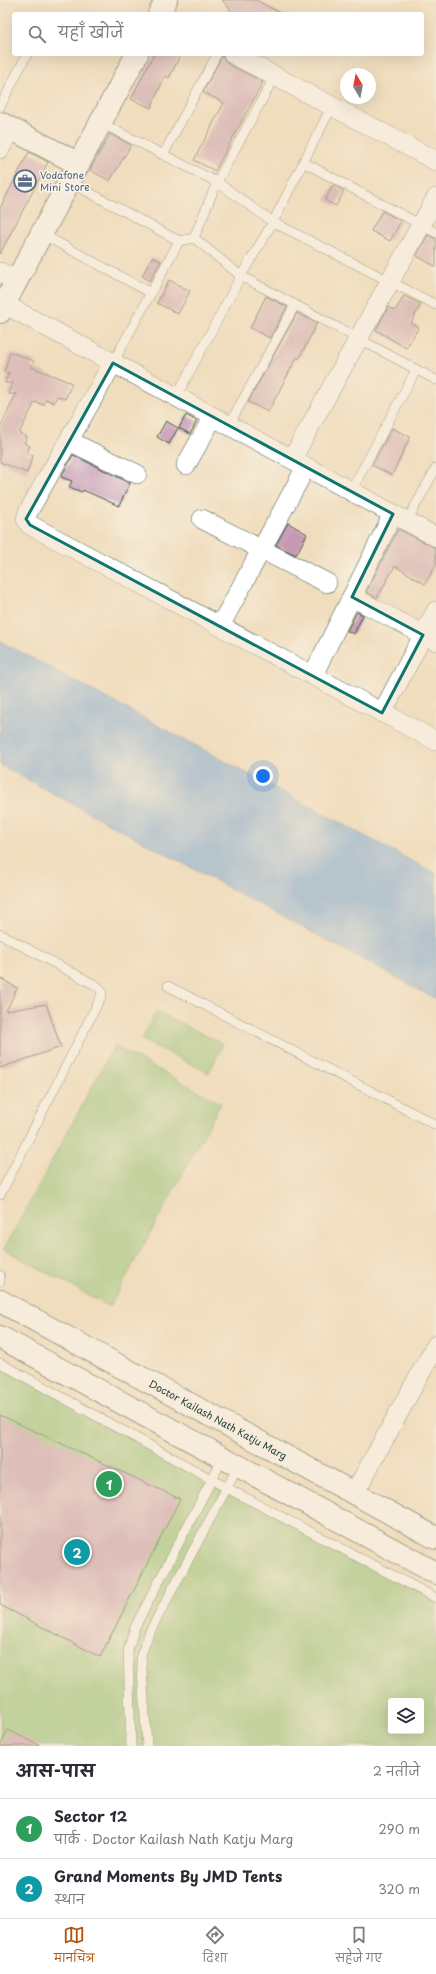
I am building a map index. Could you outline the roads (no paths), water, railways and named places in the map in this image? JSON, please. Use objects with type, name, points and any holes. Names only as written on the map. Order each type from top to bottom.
[{"type":"main road","points":[[160,12],[166,0]]},
{"type":"main road","points":[[2,308],[8,277],[42,234],[101,123],[133,57]]},
{"type":"main road","points":[[5,126],[74,173]]},
{"type":"main road","name":"Doctor Kailash Nath Katju Marg","points":[[0,1301],[436,1538]]},
{"type":"main road","points":[[0,1338],[231,1461],[340,1522],[436,1573]]},
{"type":"main road","points":[[165,1427],[180,1398]]},
{"type":"street","points":[[237,56],[436,161]]},
{"type":"street","points":[[0,149],[5,126]]},
{"type":"street","points":[[220,626],[261,550],[299,463],[359,339],[390,282],[429,229],[436,198]]},
{"type":"street","points":[[2,308],[113,363],[436,537]]},
{"type":"street","points":[[113,363],[28,512],[26,519],[30,525],[436,741]]},
{"type":"street","points":[[186,465],[221,421]]},
{"type":"street","points":[[69,441],[137,474]]},
{"type":"street","points":[[313,675],[352,597],[400,518]]},
{"type":"street","points":[[202,519],[327,583]]},
{"type":"street","points":[[352,597],[430,638]]},
{"type":"street","points":[[382,712],[430,638],[436,611]]},
{"type":"street","points":[[354,1494],[436,1345]]},
{"type":"lane","points":[[0,107],[26,56]]},
{"type":"lane","points":[[163,155],[216,56]]},
{"type":"lane","points":[[194,238],[217,182],[276,76]]},
{"type":"lane","points":[[176,397],[241,276],[273,222],[332,106]]},
{"type":"lane","points":[[101,123],[217,182],[273,222],[436,305]]},
{"type":"lane","points":[[303,162],[429,229]]},
{"type":"lane","points":[[74,173],[179,241],[194,238]]},
{"type":"lane","points":[[42,234],[150,293]]},
{"type":"lane","points":[[194,238],[241,276],[436,380]]},
{"type":"lane","points":[[113,363],[179,241]]},
{"type":"lane","points":[[221,421],[295,305]]},
{"type":"lane","points":[[351,491],[416,370]]},
{"type":"lane","points":[[400,518],[436,468]]},
{"type":"lane","points":[[0,934],[97,986],[101,990],[102,995],[0,1194]]},
{"type":"lane","points":[[168,986],[436,1125]]},
{"type":"lane","points":[[0,1275],[0,1281]]},
{"type":"lane","points":[[0,1363],[211,1480],[436,1598]]},
{"type":"lane","points":[[131,1746],[128,1650],[136,1627],[211,1480],[231,1461]]},
{"type":"lane","points":[[147,1746],[142,1655],[149,1633],[227,1488],[231,1461]]},
{"type":"water","points":[[0,641],[436,874],[436,999],[0,765]]},
{"type":"place","name":"Vodafone Mini Store","points":[[25,181]]},
{"type":"place","name":"Sector 12","points":[[109,1484]]},
{"type":"place","name":"Grand Moments By JMD Tents","points":[[77,1552]]}]
